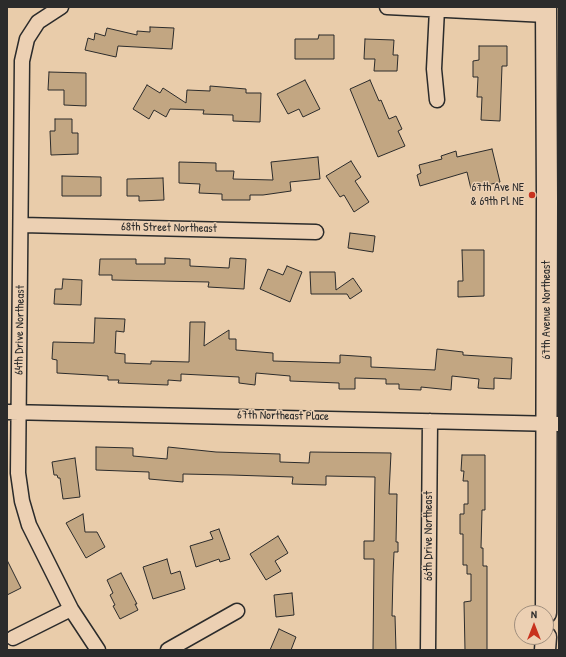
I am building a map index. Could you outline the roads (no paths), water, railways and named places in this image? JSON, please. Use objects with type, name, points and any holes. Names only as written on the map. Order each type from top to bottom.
[{"type":"main road","name":"67th Avenue Northeast","points":[[546,11],[553,200],[553,423],[546,605]]},
{"type":"street","name":"64th Drive Northeast","points":[[60,7],[38,22],[27,39],[22,61],[22,225],[12,412],[22,501],[29,525],[71,609],[98,650]]},
{"type":"street","points":[[387,7],[546,11]]},
{"type":"street","points":[[437,9],[434,69],[437,100]]},
{"type":"street","name":"68th Street Northeast","points":[[22,225],[316,232]]},
{"type":"street","name":"67th Northeast Place","points":[[12,412],[553,423]]},
{"type":"street","name":"66th Drive Northeast","points":[[428,650],[430,421]]},
{"type":"street","points":[[13,638],[71,609]]},
{"type":"street","points":[[168,650],[237,611]]},
{"type":"place","name":"67th Ave NE & 69th Pl NE","points":[[532,195]]}]
